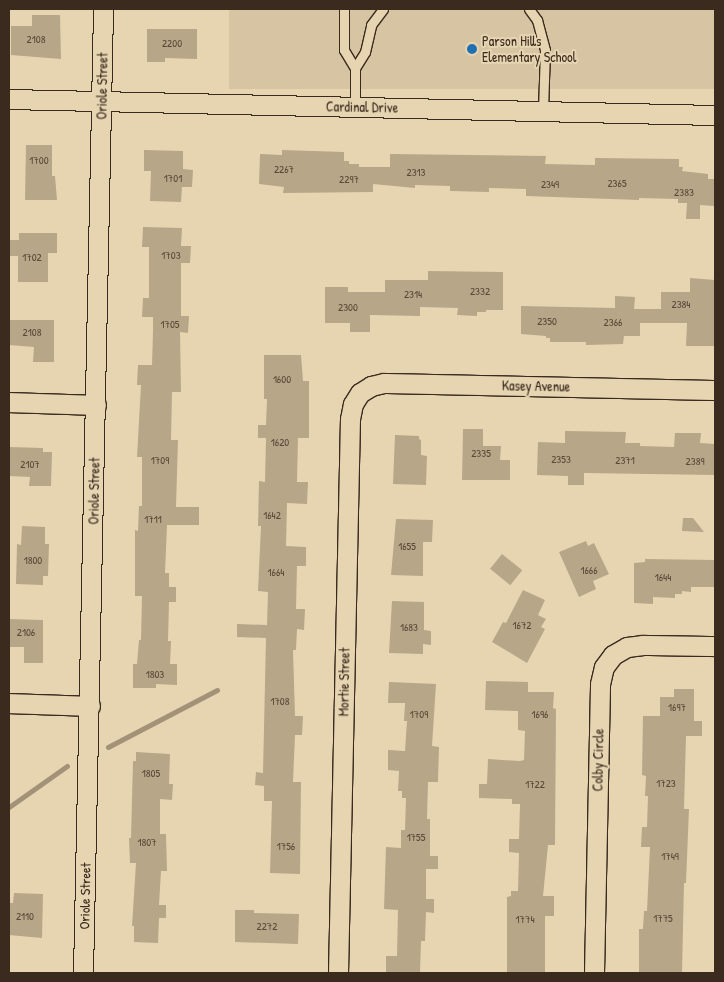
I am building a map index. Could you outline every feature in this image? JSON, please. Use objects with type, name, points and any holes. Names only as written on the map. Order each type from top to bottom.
[{"type":"street","name":"Oriole Street","points":[[83,973],[103,9]]},
{"type":"street","name":"Cardinal Drive","points":[[9,99],[715,115]]},
{"type":"street","name":"Kasey Avenue","points":[[360,393],[371,386],[384,383],[715,390]]},
{"type":"street","name":"Mortie Street","points":[[338,973],[350,419],[353,404],[360,393]]},
{"type":"street","points":[[9,402],[96,405]]},
{"type":"street","name":"Colby Circle","points":[[594,973],[600,684],[604,667],[613,655],[627,647],[643,645],[715,646]]},
{"type":"street","points":[[9,703],[90,706]]},
{"type":"lane","points":[[344,9],[344,50],[355,68],[355,107]]},
{"type":"lane","points":[[355,68],[365,52],[371,25],[383,9]]},
{"type":"lane","points":[[529,9],[538,20],[545,50],[543,111]]},
{"type":"shaded area","name":"Parson Hills Elementary School","points":[[229,9],[715,9],[715,89],[229,89]]},
{"type":"building","points":[[32,15],[60,15],[61,59],[11,55],[11,26],[32,26]]},
{"type":"building","points":[[147,29],[197,29],[197,59],[165,58],[165,62],[147,62]]},
{"type":"building","points":[[26,145],[52,145],[52,176],[55,176],[57,200],[25,200]]},
{"type":"building","points":[[144,150],[183,151],[183,169],[193,170],[192,187],[182,187],[181,202],[150,201],[151,171],[144,171]]},
{"type":"building","points":[[282,150],[344,152],[344,161],[349,161],[349,164],[359,164],[359,167],[390,167],[390,154],[546,156],[545,164],[595,165],[595,158],[679,159],[679,167],[683,167],[682,171],[708,174],[708,179],[714,179],[714,206],[700,205],[700,219],[686,219],[687,203],[678,203],[678,199],[639,198],[639,200],[526,196],[526,189],[489,188],[489,192],[450,191],[450,186],[415,185],[415,188],[373,184],[373,192],[283,193],[284,187],[259,184],[260,154],[282,155]]},
{"type":"building","points":[[143,227],[182,228],[181,246],[191,246],[190,263],[181,263],[181,316],[189,316],[188,333],[180,332],[181,392],[172,392],[171,440],[178,440],[176,507],[199,507],[199,525],[167,525],[165,573],[169,573],[169,587],[176,587],[176,602],[169,602],[168,641],[171,641],[170,664],[177,664],[177,685],[156,684],[156,688],[133,688],[133,664],[137,664],[139,640],[141,640],[142,596],[135,596],[135,530],[138,531],[139,506],[142,506],[142,457],[137,457],[141,385],[137,385],[138,365],[152,365],[153,331],[153,317],[142,317],[143,298],[149,298],[149,247],[142,247]]},
{"type":"building","points":[[19,233],[57,233],[57,253],[48,253],[48,282],[18,282],[18,256],[9,256],[9,240],[19,240]]},
{"type":"building","points":[[428,271],[503,272],[503,310],[477,312],[477,316],[457,315],[458,308],[420,307],[420,316],[370,315],[370,332],[350,332],[350,323],[325,323],[325,287],[348,287],[348,292],[385,292],[385,280],[428,280]]},
{"type":"building","points":[[690,278],[715,280],[715,346],[686,346],[687,323],[640,323],[640,336],[624,336],[623,344],[586,345],[586,342],[550,342],[550,338],[546,338],[546,336],[521,334],[521,306],[615,308],[615,296],[635,297],[634,309],[661,309],[661,292],[690,292]]},
{"type":"building","points":[[9,320],[54,320],[54,362],[33,362],[34,347],[9,345]]},
{"type":"building","points":[[264,355],[301,355],[303,381],[309,381],[309,438],[298,438],[297,482],[308,482],[307,504],[287,503],[286,546],[306,547],[306,566],[297,566],[296,609],[305,609],[304,630],[297,629],[296,650],[293,650],[295,716],[303,716],[302,735],[295,735],[293,782],[301,782],[300,874],[270,873],[272,801],[264,801],[264,786],[255,785],[256,772],[263,773],[266,638],[237,637],[237,624],[267,625],[268,592],[258,591],[261,526],[258,526],[259,481],[265,482],[266,438],[258,438],[258,425],[266,425],[267,399],[264,399]]},
{"type":"building","points":[[463,429],[483,429],[483,446],[501,446],[500,460],[510,460],[510,480],[462,480]]},
{"type":"building","points":[[565,431],[626,432],[625,443],[640,443],[640,446],[674,447],[675,433],[701,433],[700,443],[715,444],[715,475],[584,473],[584,485],[568,485],[568,476],[537,475],[538,442],[565,443]]},
{"type":"building","points":[[395,435],[419,436],[421,440],[421,455],[427,456],[426,485],[393,484]]},
{"type":"building","points":[[9,447],[43,448],[43,452],[52,452],[51,486],[29,486],[30,477],[9,476]]},
{"type":"building","points":[[683,518],[693,518],[704,532],[682,531]]},
{"type":"building","points":[[396,519],[433,520],[432,542],[423,542],[423,576],[391,575]]},
{"type":"building","points":[[22,526],[45,527],[45,544],[49,544],[48,576],[43,576],[43,585],[16,584],[17,544],[21,545]]},
{"type":"building","points":[[586,541],[588,546],[594,543],[609,574],[593,581],[596,589],[579,597],[559,552]]},
{"type":"building","points":[[502,554],[522,570],[510,585],[490,569]]},
{"type":"building","points":[[645,559],[715,560],[715,587],[691,587],[691,592],[682,591],[682,594],[675,594],[675,598],[653,597],[653,604],[634,603],[634,563],[645,562]]},
{"type":"building","points":[[523,590],[545,600],[538,615],[546,619],[541,627],[545,629],[527,663],[492,642],[503,622],[506,623]]},
{"type":"building","points":[[392,601],[424,602],[424,630],[431,631],[431,645],[423,644],[423,654],[389,653]]},
{"type":"building","points":[[9,619],[43,620],[43,663],[24,663],[24,647],[9,647]]},
{"type":"building","points":[[486,681],[528,682],[528,692],[554,692],[553,708],[556,709],[555,845],[548,845],[543,896],[554,896],[554,916],[545,916],[545,973],[507,973],[507,897],[511,896],[511,891],[518,891],[519,853],[509,852],[509,839],[519,839],[520,804],[512,804],[512,799],[479,798],[479,784],[487,784],[488,759],[524,760],[525,731],[518,730],[518,711],[485,710]]},
{"type":"building","points":[[389,682],[436,684],[432,746],[439,747],[438,782],[428,782],[427,819],[430,819],[430,856],[438,856],[438,869],[426,869],[426,899],[434,899],[434,913],[426,912],[425,941],[421,941],[420,973],[386,973],[386,956],[397,956],[398,910],[384,909],[386,847],[401,848],[401,830],[405,830],[406,798],[402,798],[402,791],[398,791],[399,771],[388,770],[388,750],[405,751],[407,721],[404,721],[405,703],[388,703]]},
{"type":"building","points":[[674,689],[694,689],[694,721],[702,721],[702,736],[686,736],[684,809],[689,809],[686,883],[684,883],[682,973],[639,973],[639,929],[643,929],[644,911],[647,911],[650,847],[641,847],[642,827],[647,827],[648,796],[645,796],[646,776],[642,775],[643,716],[660,716],[660,697],[674,697]]},
{"type":"building","points":[[136,752],[170,754],[169,784],[173,784],[172,800],[160,799],[160,834],[166,834],[167,871],[161,871],[159,905],[166,905],[166,918],[159,918],[158,943],[134,942],[134,926],[132,926],[136,863],[130,863],[129,838],[131,838],[133,761],[136,761]]},
{"type":"building","points":[[14,893],[43,894],[42,938],[9,935],[9,903],[13,903]]},
{"type":"building","points":[[235,910],[254,910],[254,913],[299,914],[298,944],[235,942]]},
{"type":"waterway","points":[[108,747],[217,690]]},
{"type":"waterway","points":[[9,807],[67,766]]},
{"type":"place","name":"Parson Hills Elementary School","points":[[472,49]]}]
